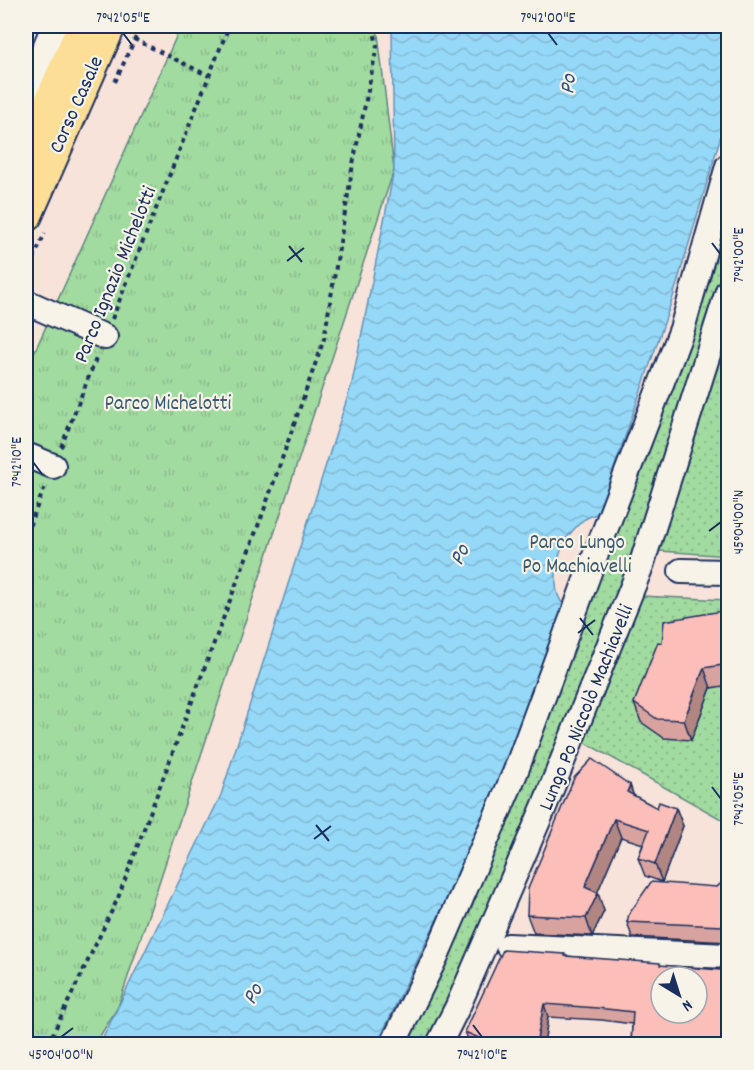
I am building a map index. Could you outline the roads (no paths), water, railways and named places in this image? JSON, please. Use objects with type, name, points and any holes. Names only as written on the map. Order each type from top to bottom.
[{"type":"main road","name":"Corso Casale","points":[[63,41],[122,32]]},
{"type":"main road","name":"Corso Casale","points":[[26,159],[63,41]]},
{"type":"main road","name":"Corso Casale","points":[[26,216],[63,41]]},
{"type":"street","name":"Corso Casale","points":[[26,93],[63,41]]},
{"type":"street","points":[[393,1044],[436,956],[515,774],[682,329],[729,166]]},
{"type":"street","name":"Lungo Po Niccolò Machiavelli","points":[[439,1044],[458,1006],[544,807],[641,566],[729,291]]},
{"type":"street","points":[[26,302],[105,337]]},
{"type":"street","points":[[26,455],[53,466]]},
{"type":"street","points":[[681,571],[729,572]]},
{"type":"street","points":[[508,946],[729,956]]},
{"type":"water","name":"Po","points":[[392,26],[728,26],[728,112],[673,297],[599,513],[584,520],[576,527],[566,539],[560,555],[556,583],[560,600],[565,606],[507,761],[442,909],[377,1044],[100,1044],[221,795],[352,383],[394,170]]},
{"type":"park label","name":"Parco Michelotti","points":[[168,402]]},
{"type":"park label","name":"Parco Lungo Po Machiavelli","points":[[577,553]]}]
